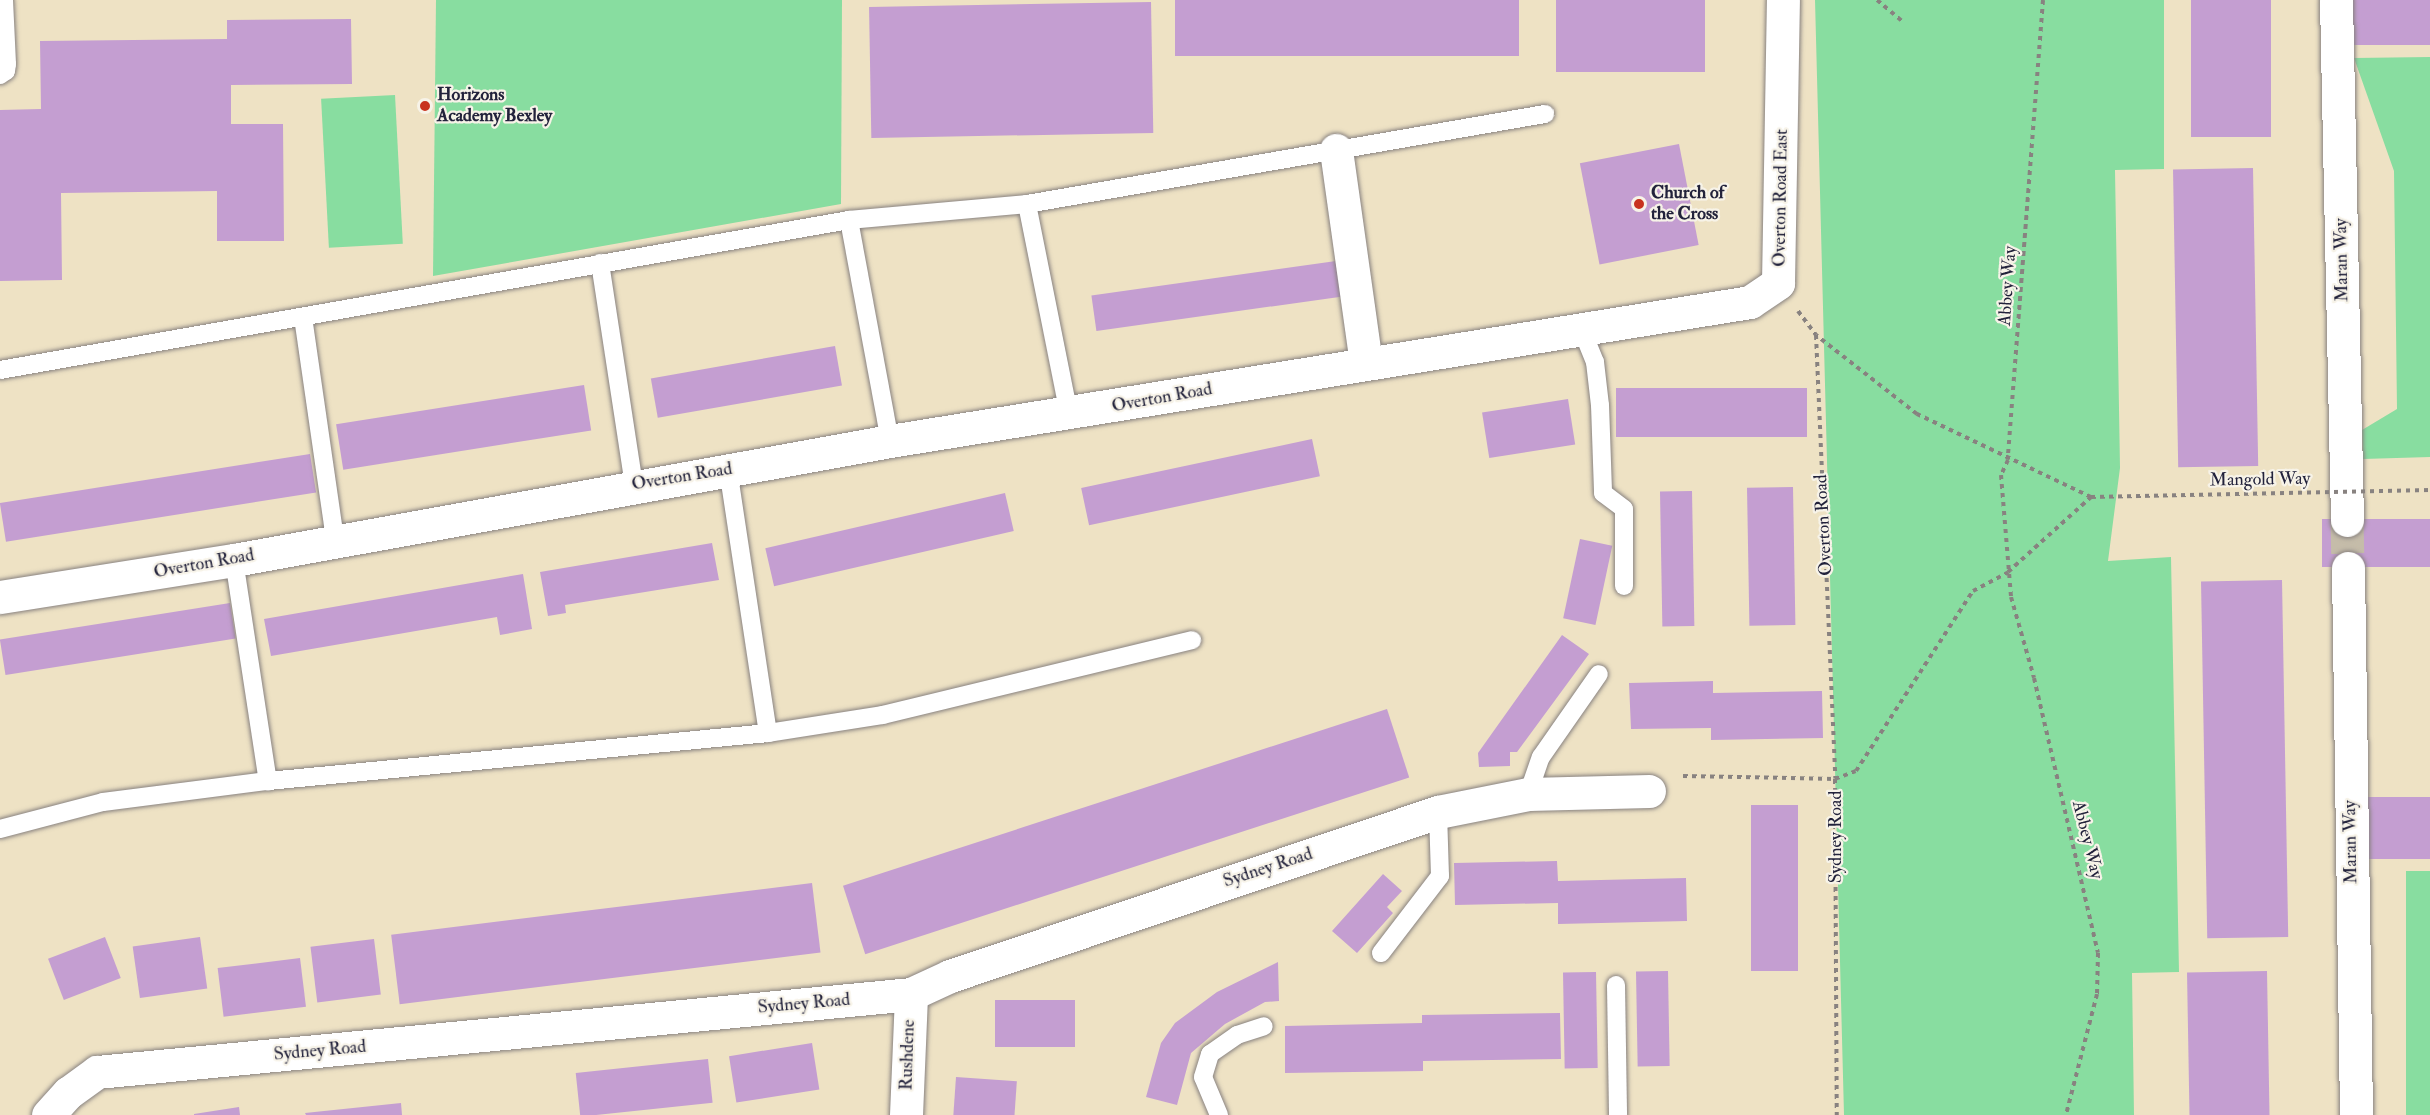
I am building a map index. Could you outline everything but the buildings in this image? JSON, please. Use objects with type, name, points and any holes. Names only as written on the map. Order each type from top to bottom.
[{"type":"street","name":"Overton Road East","points":[[1530,338],[1750,302],[1778,283],[1783,0]]},
{"type":"street","name":"Maran Way","points":[[2336,0],[2347,520]]},
{"type":"street","points":[[1336,150],[1366,363]]},
{"type":"street","name":"Overton Road","points":[[0,597],[234,560],[334,539],[634,484],[1530,338]]},
{"type":"street","name":"Maran Way","points":[[2348,568],[2356,1115]]},
{"type":"street","name":"Sydney Road","points":[[48,1115],[68,1093],[96,1072],[911,994],[961,972],[1438,812],[1528,794],[1660,782]]},
{"type":"street","name":"Rushdene","points":[[906,1115],[911,994]]},
{"type":"lane","points":[[0,75],[6,71],[7,64],[3,11]]},
{"type":"lane","points":[[0,370],[849,220],[1027,204],[1545,114]]},
{"type":"lane","points":[[1027,204],[1069,414]]},
{"type":"lane","points":[[849,220],[890,441]]},
{"type":"lane","points":[[600,263],[634,484]]},
{"type":"lane","points":[[303,317],[334,539]]},
{"type":"lane","points":[[1582,330],[1595,362],[1600,405],[1603,493],[1624,509],[1624,586]]},
{"type":"lane","points":[[728,469],[768,733]]},
{"type":"lane","points":[[234,560],[267,781]]},
{"type":"lane","points":[[0,829],[103,802],[267,781],[768,733],[883,715],[1192,640]]},
{"type":"lane","points":[[1528,794],[1541,757],[1599,674]]},
{"type":"lane","points":[[1381,953],[1440,876],[1438,812]]},
{"type":"lane","points":[[1616,986],[1618,1115]]},
{"type":"lane","points":[[1219,1115],[1203,1077],[1210,1054],[1237,1035],[1264,1026]]},
{"type":"path","points":[[1877,0],[1902,21]]},
{"type":"path","name":"Abbey Way","points":[[2043,0],[2008,460],[2001,475],[2008,572],[2098,953],[2097,994],[2066,1115]]},
{"type":"path","points":[[1778,283],[1816,335],[1917,414],[2008,460],[2091,497],[2008,572],[1973,591],[1856,771],[1835,779]]},
{"type":"path","name":"Overton Road","points":[[1816,335],[1835,779]]},
{"type":"path","name":"Mangold Way","points":[[2091,497],[2430,490]]},
{"type":"path","name":"Sydney Road","points":[[1660,782],[1682,774],[1685,779],[1835,779],[1837,1115]]},
{"type":"green space","points":[[436,0],[842,0],[841,204],[433,276]]},
{"type":"green space","points":[[1815,0],[2164,0],[2164,169],[2115,170],[2120,468],[2108,561],[2171,557],[2179,972],[2132,973],[2134,1115],[1844,1115]]},
{"type":"green space","points":[[2430,57],[2430,457],[2363,459],[2362,430],[2397,409],[2394,171],[2354,58]]},
{"type":"green space","points":[[395,95],[403,244],[329,248],[321,99]]},
{"type":"green space","points":[[2406,871],[2430,871],[2430,1115],[2406,1115]]},
{"type":"tunnel","points":[[2347,520],[2348,568]]},
{"type":"place","name":"Horizons Academy Bexley","points":[[425,106]]},
{"type":"place","name":"Church of the Cross","points":[[1639,204]]}]
